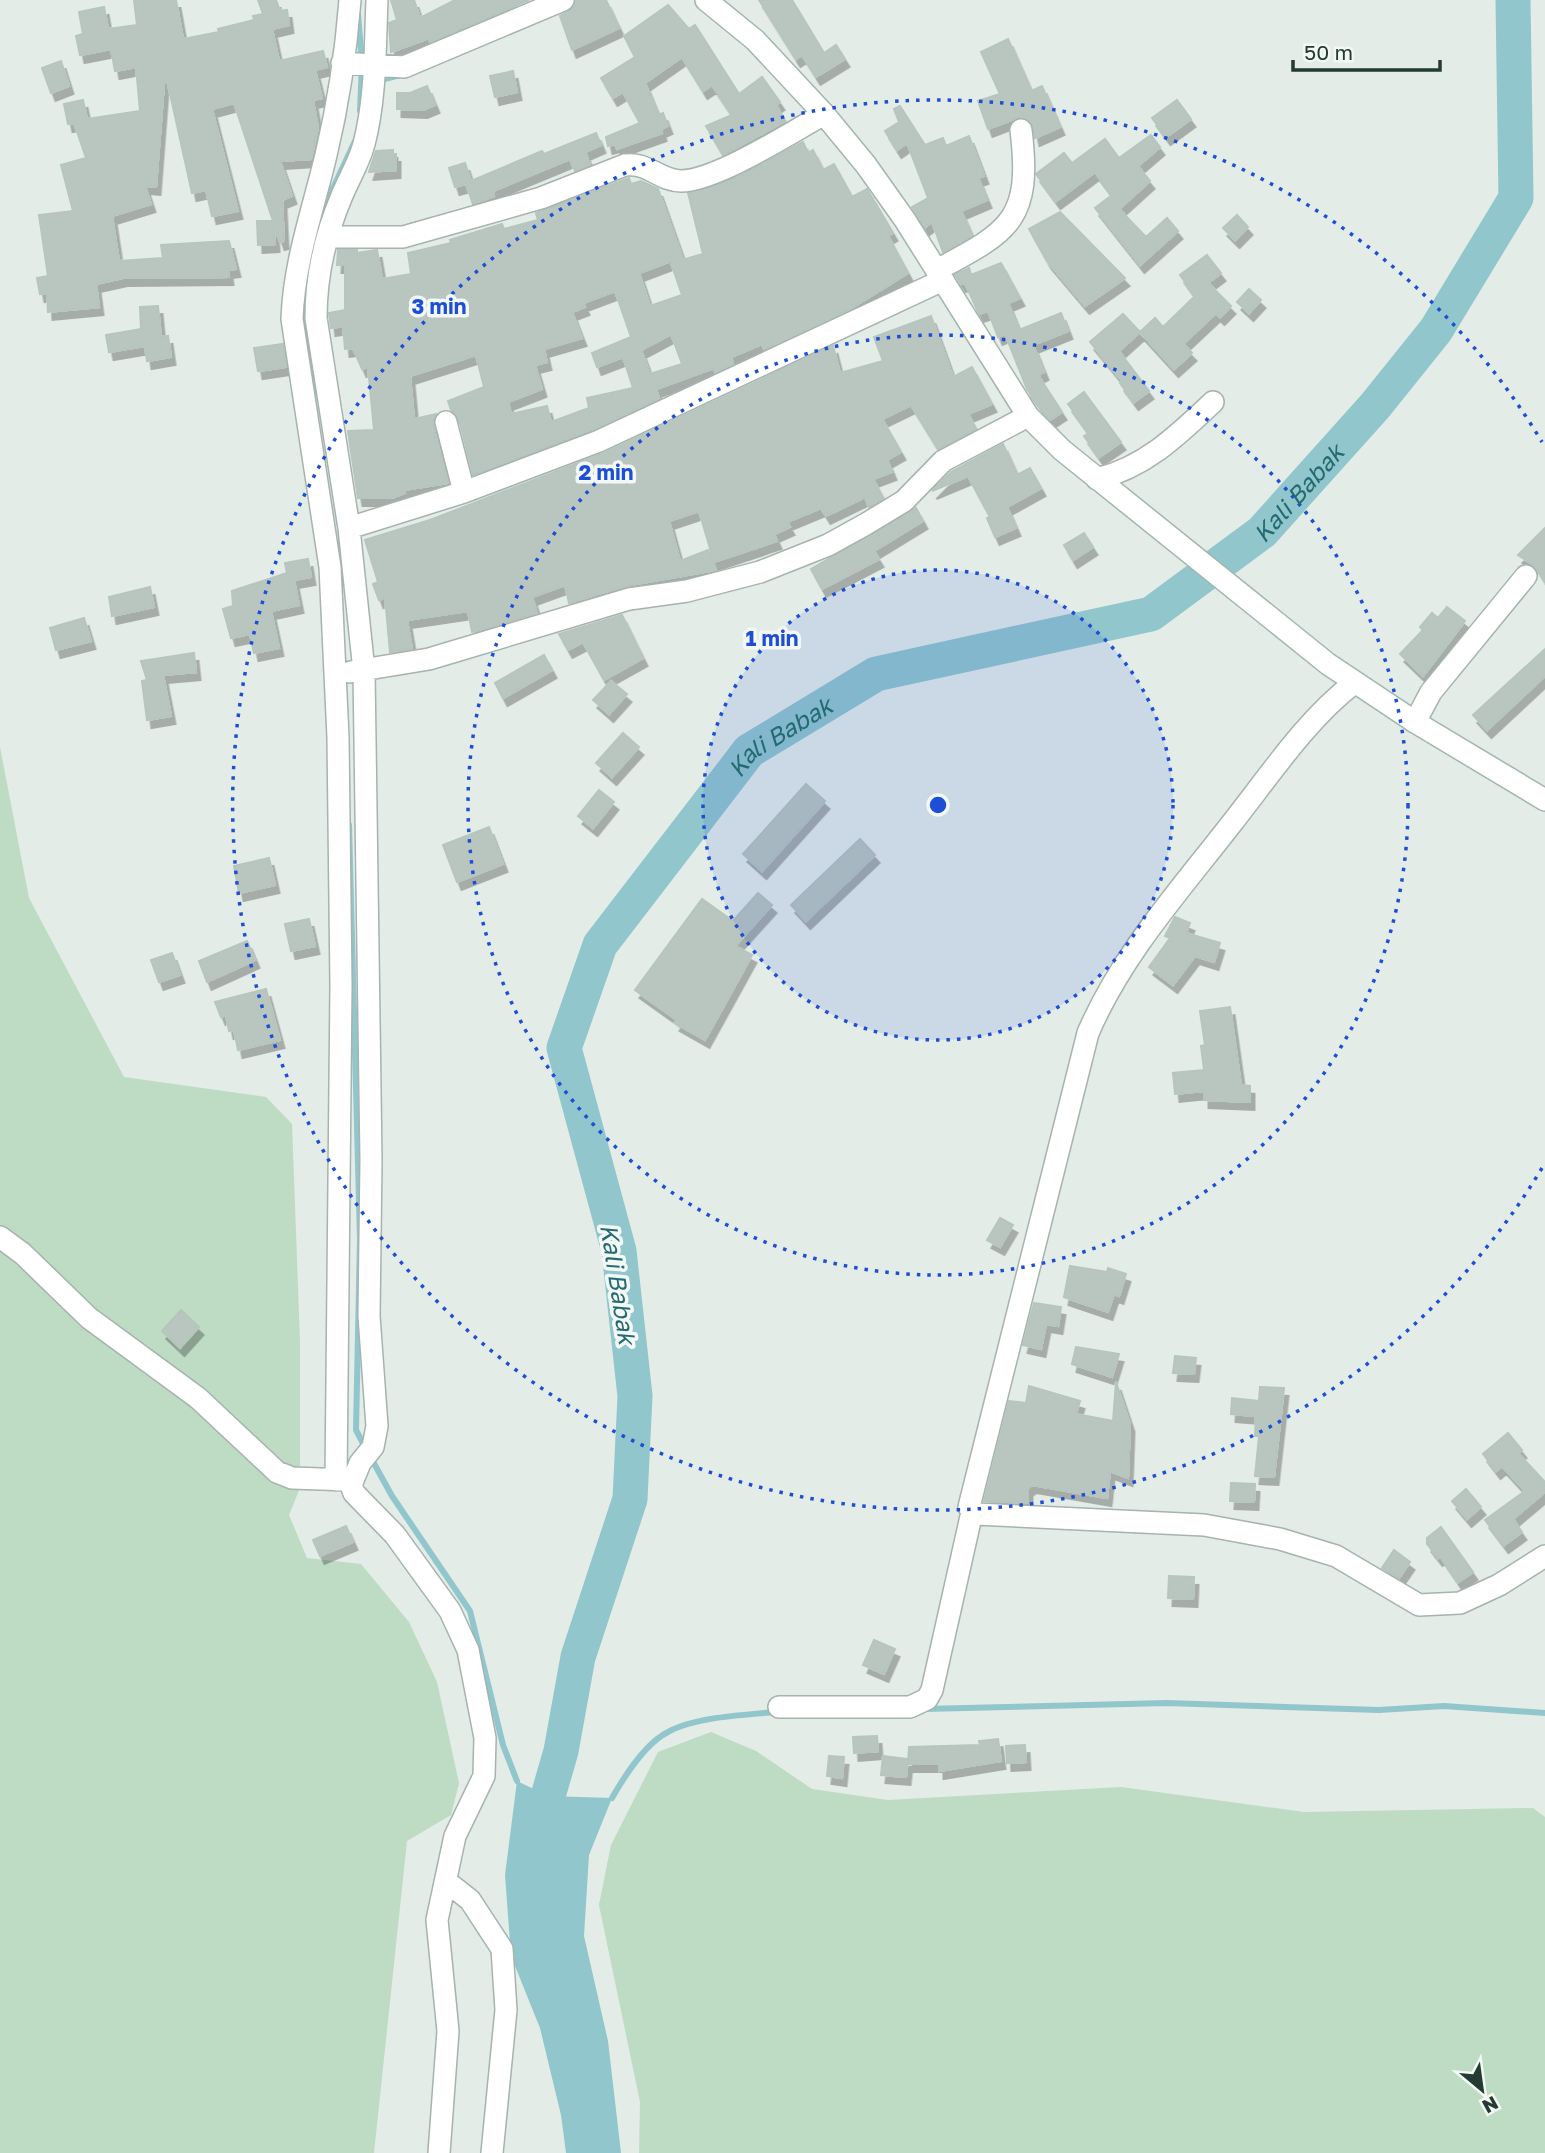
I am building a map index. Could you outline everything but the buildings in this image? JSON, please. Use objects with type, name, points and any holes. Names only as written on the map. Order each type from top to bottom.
[{"type":"street","points":[[350,0],[364,69],[343,158],[306,225],[304,294],[316,318],[349,528],[355,984],[354,1493],[395,1535],[450,1611],[468,1650],[485,1738],[485,1768],[480,1789],[459,1824],[438,1920],[447,2031],[439,2153]]},
{"type":"street","points":[[355,1467],[377,1416],[369,1316],[355,984],[349,673],[292,319],[328,237],[342,196],[343,158],[377,0]]},
{"type":"street","points":[[364,69],[394,69],[420,62],[563,0]]},
{"type":"street","points":[[706,0],[755,40],[824,114],[905,220],[1028,416],[1097,479],[1302,645],[1354,683],[1415,722],[1545,800]]},
{"type":"street","points":[[328,237],[403,237],[541,198],[605,170],[625,165],[638,164],[671,180],[684,181],[710,174],[824,114]]},
{"type":"street","points":[[349,528],[464,492],[599,441],[940,275],[997,237],[1010,224],[1022,191],[1025,161],[1021,130]]},
{"type":"street","points":[[1097,479],[1122,472],[1143,462],[1176,437],[1213,402]]},
{"type":"street","points":[[349,673],[468,649],[629,599],[687,591],[760,572],[828,545],[866,524],[904,501],[943,461],[1028,416]]},
{"type":"street","points":[[446,422],[464,492]]},
{"type":"street","points":[[1415,722],[1431,692],[1526,576]]},
{"type":"street","points":[[779,1707],[910,1707],[927,1699],[932,1690],[972,1512],[970,1503],[1088,1033],[1124,964],[1315,718],[1354,683]]},
{"type":"street","points":[[0,1237],[23,1254],[89,1318],[198,1398],[270,1467],[292,1478],[355,1467]]},
{"type":"street","points":[[972,1512],[1204,1525],[1280,1539],[1336,1556],[1419,1605],[1460,1603],[1499,1586],[1545,1556]]},
{"type":"street","points":[[447,1882],[470,1900],[502,1949],[506,2010],[492,2153]]},
{"type":"green space","points":[[0,747],[29,898],[124,1077],[266,1097],[292,1124],[300,1341],[300,1488],[289,1515],[307,1558],[361,1564],[409,1622],[437,1682],[459,1783],[451,1815],[407,1841],[374,2153],[0,2153]]},
{"type":"green space","points":[[711,1732],[756,1751],[812,1789],[888,1800],[1121,1787],[1304,1812],[1533,1808],[1545,1817],[1545,2153],[639,2153],[640,2102],[599,1905],[611,1845],[658,1752]]},
{"type":"water","points":[[517,1781],[548,1796],[612,1798],[589,1855],[584,1936],[608,2041],[621,2153],[566,2153],[561,2115],[540,2028],[511,1956],[505,1875]]},
{"type":"waterway","name":"Kali Babak","points":[[548,1796],[561,1751],[578,1657],[630,1499],[635,1396],[619,1251],[564,1048],[600,945],[749,751],[876,674],[1151,614],[1262,532],[1375,406],[1436,330],[1516,198],[1513,0]]},
{"type":"waterway","points":[[358,14],[362,64],[360,111]]},
{"type":"waterway","points":[[377,81],[400,75]]},
{"type":"waterway","points":[[319,218],[356,139]]},
{"type":"waterway","points":[[311,348],[313,393]]},
{"type":"waterway","points":[[349,825],[360,1239],[356,1430],[366,1449]]},
{"type":"waterway","points":[[371,1458],[392,1496],[470,1611],[503,1745],[517,1781]]},
{"type":"waterway","points":[[923,1709],[1167,1703],[1379,1710],[1444,1706],[1545,1713]]},
{"type":"waterway","points":[[612,1798],[644,1752],[668,1732],[705,1720],[775,1712]]}]
